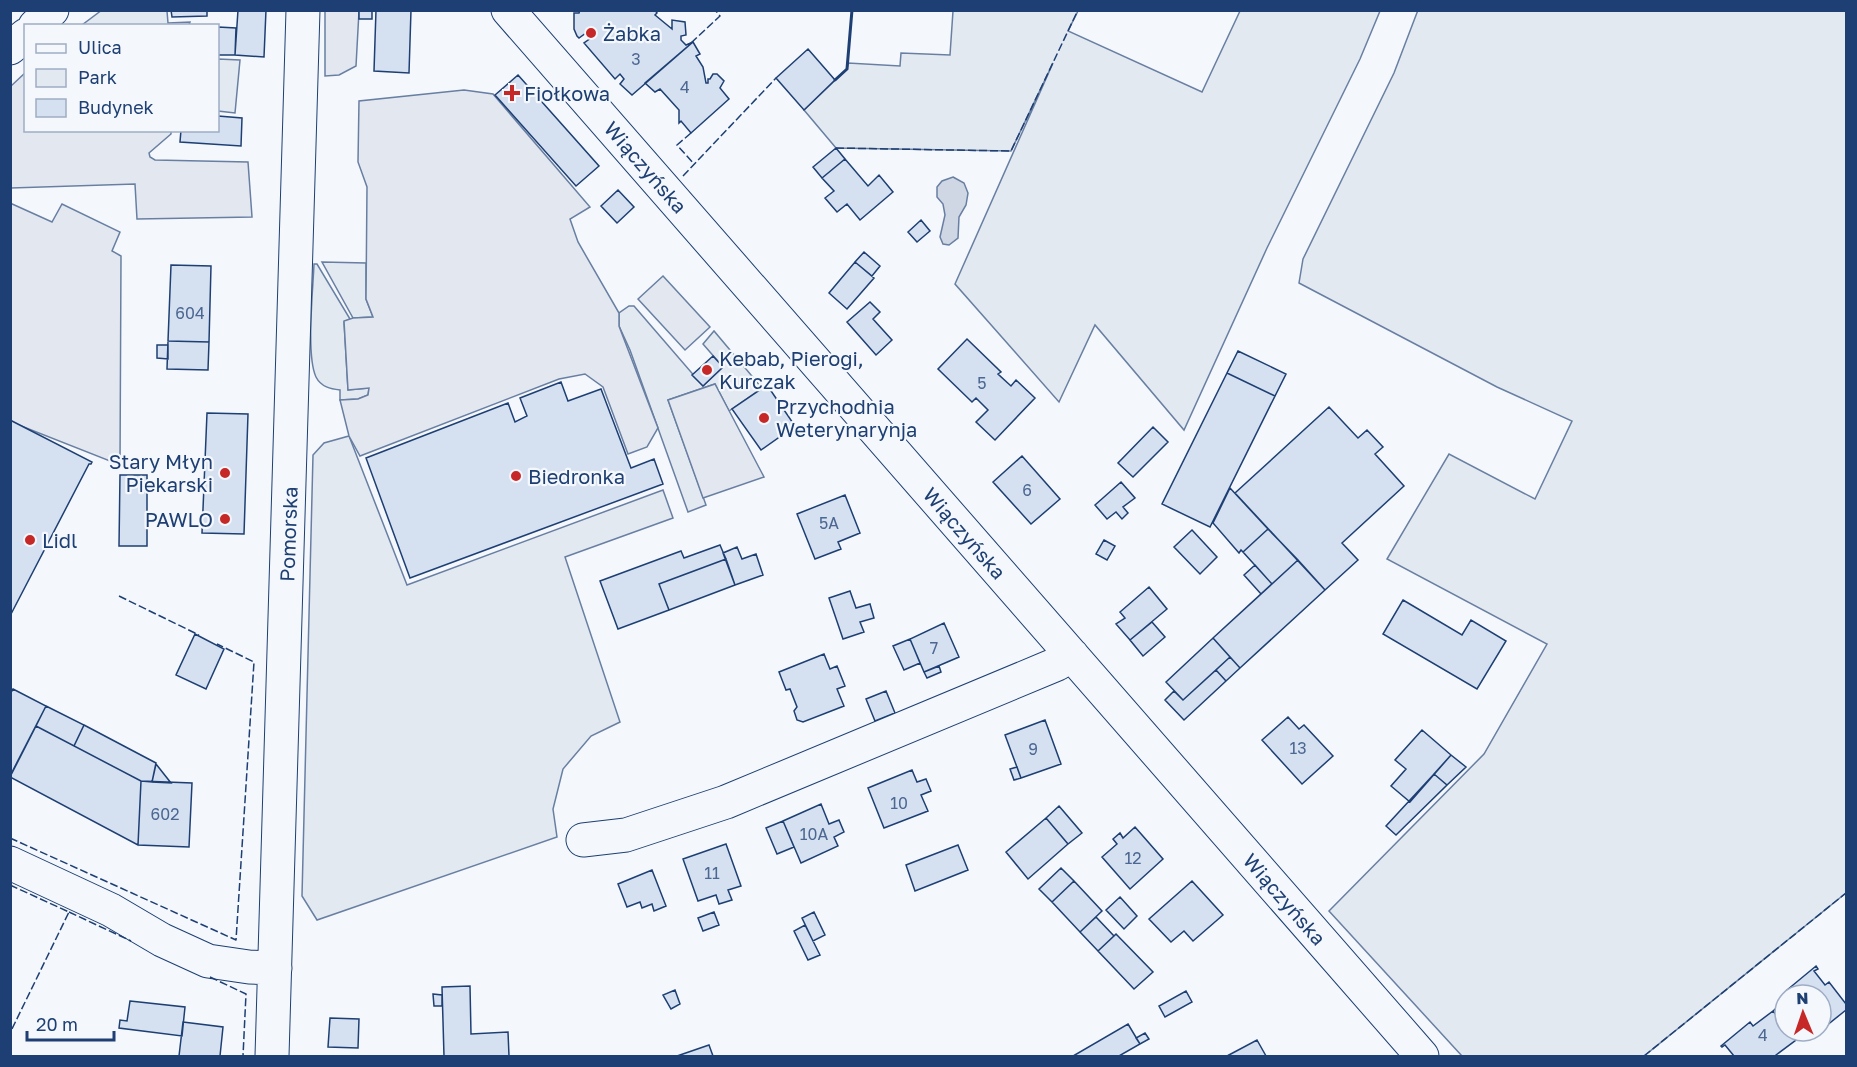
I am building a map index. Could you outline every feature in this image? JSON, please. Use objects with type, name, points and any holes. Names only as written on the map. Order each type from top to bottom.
[{"type":"street","points":[[37,24],[52,10]]},
{"type":"street","name":"Pomorska","points":[[272,1056],[303,10]]},
{"type":"street","name":"Wiączyńska","points":[[519,15],[1422,1056]]},
{"type":"street","points":[[10,48],[24,36]]},
{"type":"street","points":[[583,840],[626,835],[726,802],[1057,664],[1072,655]]},
{"type":"street","points":[[10,863],[111,910],[162,940],[208,961],[275,968]]},
{"type":"green space","points":[[102,10],[167,11],[168,23],[190,22],[189,24],[83,24]]},
{"type":"green space","points":[[1418,10],[1846,11],[1846,893],[1644,1056],[1462,1056],[1329,911],[1484,754],[1547,644],[1387,559],[1449,454],[1535,499],[1572,421],[1497,387],[1299,283],[1303,259],[1394,73]]},
{"type":"green space","points":[[953,11],[1078,11],[1068,31],[1202,92],[1240,11],[1380,11],[1360,59],[1267,248],[1184,430],[1095,325],[1059,402],[955,284],[1053,63],[1011,151],[836,148],[804,110],[847,69],[848,63],[900,66],[901,53],[950,55]]},
{"type":"green space","points":[[219,59],[240,60],[235,113],[219,111]]},
{"type":"green space","points":[[322,262],[366,263],[366,299],[373,317],[353,318]]},
{"type":"green space","points":[[314,264],[317,264],[350,319],[344,322],[348,390],[369,388],[368,395],[358,399],[340,400],[340,390],[323,385],[316,377],[311,354]]},
{"type":"green space","points":[[629,306],[634,306],[703,386],[723,367],[703,344],[714,331],[762,388],[729,411],[715,384],[668,400],[706,505],[688,512],[630,350],[619,326],[619,313]]},
{"type":"green space","points":[[349,436],[407,585],[663,490],[673,518],[565,557],[620,722],[591,736],[563,769],[553,809],[557,837],[317,920],[302,896],[313,455],[324,443]]},
{"type":"shaded area","points":[[325,11],[359,11],[356,66],[339,75],[325,76]]},
{"type":"shaded area","points":[[24,74],[24,132],[171,132],[149,153],[150,157],[155,160],[248,162],[252,217],[137,219],[135,184],[11,188],[11,86]]},
{"type":"shaded area","points":[[464,90],[493,94],[590,207],[570,219],[578,242],[619,313],[619,326],[658,428],[647,447],[628,454],[603,387],[585,374],[559,379],[360,456],[349,436],[340,400],[358,399],[368,395],[369,388],[348,390],[344,321],[373,317],[366,299],[367,187],[358,162],[359,101]]},
{"type":"shaded area","points":[[953,177],[964,183],[968,193],[966,205],[959,217],[958,238],[949,245],[943,244],[940,237],[945,215],[943,204],[937,197],[937,187],[942,181]]},
{"type":"shaded area","points":[[10,203],[52,222],[62,204],[120,232],[112,251],[121,256],[120,465],[11,422]]},
{"type":"shaded area","points":[[663,276],[710,327],[685,350],[638,299]]},
{"type":"shaded area","points":[[715,384],[764,477],[703,498],[668,400]]},
{"type":"building","points":[[171,10],[207,10],[207,16],[172,17]]},
{"type":"building","points":[[238,10],[266,10],[264,57],[235,55]]},
{"type":"building","points":[[359,10],[372,10],[372,19],[359,19]]},
{"type":"building","points":[[376,10],[411,10],[409,73],[374,71]]},
{"type":"building","points":[[580,10],[655,10],[657,13],[655,15],[672,29],[672,20],[685,22],[686,35],[681,36],[681,40],[686,45],[693,42],[632,95],[620,84],[624,79],[620,74],[615,79],[584,43],[591,38],[586,33],[579,38],[577,36],[574,29],[574,13],[579,13]]},
{"type":"building","points":[[219,27],[236,28],[235,55],[219,55]]},
{"type":"building","points":[[693,42],[700,54],[696,56],[703,67],[706,83],[713,74],[717,74],[724,81],[720,88],[729,99],[691,133],[681,121],[679,123],[679,110],[660,89],[655,92],[645,83]]},
{"type":"building","points":[[808,49],[835,80],[804,110],[776,78]]},
{"type":"building","points":[[518,75],[599,166],[576,186],[495,95]]},
{"type":"building","points":[[219,116],[242,118],[241,146],[180,142],[181,132],[219,132]]},
{"type":"building","points":[[836,148],[845,159],[822,178],[813,167]]},
{"type":"building","points":[[845,159],[868,186],[879,175],[893,192],[860,220],[847,204],[837,212],[825,198],[834,191],[822,178]]},
{"type":"building","points":[[618,190],[634,207],[617,223],[601,206]]},
{"type":"building","points":[[921,220],[930,231],[917,242],[908,232]]},
{"type":"building","points":[[864,252],[880,266],[872,276],[855,262]]},
{"type":"building","points":[[855,262],[874,278],[847,309],[829,293]]},
{"type":"building","points":[[171,265],[211,266],[209,342],[168,341]]},
{"type":"building","points":[[870,302],[880,312],[873,319],[892,340],[876,355],[847,322]]},
{"type":"building","points":[[967,339],[1001,372],[998,374],[1011,386],[1016,380],[1035,398],[995,440],[976,422],[988,410],[976,398],[972,402],[938,369]]},
{"type":"building","points":[[168,341],[209,342],[208,370],[167,369]]},
{"type":"building","points":[[157,345],[168,345],[168,359],[157,358]]},
{"type":"building","points":[[1238,351],[1286,374],[1275,396],[1227,373]]},
{"type":"building","points":[[713,356],[723,367],[703,386],[692,375]]},
{"type":"building","points":[[1227,373],[1275,396],[1210,527],[1162,504]]},
{"type":"building","name":"Biedronka","points":[[561,382],[568,401],[601,389],[631,468],[654,459],[663,484],[410,578],[366,458],[508,403],[515,422],[527,416],[520,398]]},
{"type":"building","name":"Przychodnia Weterynarynja","points":[[767,385],[795,426],[761,450],[732,409]]},
{"type":"building","points":[[1329,407],[1358,438],[1367,430],[1383,447],[1375,454],[1404,486],[1342,543],[1358,560],[1325,590],[1235,493]]},
{"type":"building","name":"Stary Młyn Piekarski","points":[[207,413],[248,414],[244,534],[202,533]]},
{"type":"building","name":"Lidl","points":[[10,420],[92,462],[10,616]]},
{"type":"building","points":[[1153,427],[1168,442],[1133,477],[1118,463]]},
{"type":"building","points":[[1022,456],[1060,499],[1031,524],[993,482]]},
{"type":"building","points":[[120,475],[147,475],[147,546],[119,546]]},
{"type":"building","points":[[1121,482],[1135,498],[1123,507],[1128,513],[1122,519],[1116,512],[1107,519],[1095,505]]},
{"type":"building","points":[[1230,488],[1268,529],[1239,553],[1213,523]]},
{"type":"building","points":[[845,495],[860,533],[838,542],[841,549],[815,559],[797,514]]},
{"type":"building","points":[[1268,529],[1298,560],[1272,584],[1243,552]]},
{"type":"building","points":[[1192,530],[1217,557],[1200,574],[1174,547]]},
{"type":"building","points":[[1104,540],[1115,546],[1107,560],[1096,554]]},
{"type":"building","points":[[720,545],[726,559],[659,584],[669,610],[618,629],[600,581],[681,551],[684,558]]},
{"type":"building","points":[[737,547],[742,559],[756,554],[763,575],[735,585],[723,553]]},
{"type":"building","points":[[726,559],[735,585],[669,610],[659,584]]},
{"type":"building","points":[[1298,560],[1325,590],[1240,668],[1213,638]]},
{"type":"building","points":[[1255,565],[1272,584],[1261,594],[1244,575]]},
{"type":"building","points":[[1149,587],[1167,609],[1130,640],[1116,624],[1125,618],[1120,612]]},
{"type":"building","points":[[850,591],[856,608],[870,604],[874,618],[860,622],[864,632],[843,639],[829,598]]},
{"type":"building","points":[[1403,600],[1462,635],[1471,620],[1506,641],[1477,689],[1383,634]]},
{"type":"building","points":[[1152,622],[1165,637],[1143,656],[1130,640]]},
{"type":"building","points":[[944,623],[959,657],[924,672],[910,639]]},
{"type":"building","points":[[195,634],[224,649],[206,689],[176,675]]},
{"type":"building","points":[[1213,638],[1230,657],[1183,700],[1166,682]]},
{"type":"building","points":[[910,639],[920,663],[904,670],[893,646]]},
{"type":"building","points":[[824,654],[830,669],[837,666],[845,686],[837,689],[844,706],[803,722],[797,720],[794,711],[797,707],[790,689],[786,690],[779,672]]},
{"type":"building","points":[[1230,657],[1240,668],[1226,681],[1216,670]]},
{"type":"building","points":[[939,666],[941,672],[927,678],[924,672]]},
{"type":"building","points":[[1216,670],[1226,681],[1184,720],[1165,700],[1174,691],[1183,700]]},
{"type":"building","points":[[13,689],[46,706],[10,776],[10,694]]},
{"type":"building","points":[[886,691],[895,713],[875,721],[866,699]]},
{"type":"building","points":[[46,706],[84,725],[74,746],[36,726]]},
{"type":"building","points":[[1288,717],[1299,729],[1304,725],[1333,756],[1302,784],[1262,740]]},
{"type":"building","points":[[1045,720],[1061,764],[1021,778],[1005,735]]},
{"type":"building","points":[[84,725],[156,763],[152,782],[141,781],[74,746]]},
{"type":"building","points":[[36,726],[141,781],[138,845],[10,777]]},
{"type":"building","points":[[1422,730],[1451,755],[1410,802],[1391,786],[1406,769],[1395,760]]},
{"type":"building","points":[[1451,755],[1466,767],[1447,785],[1434,774]]},
{"type":"building","points":[[156,764],[171,783],[152,782]]},
{"type":"building","points":[[1017,767],[1021,778],[1014,780],[1010,769]]},
{"type":"building","points":[[912,770],[917,782],[926,779],[931,791],[921,795],[928,811],[884,828],[868,788]]},
{"type":"building","points":[[1434,774],[1447,785],[1396,835],[1386,826]]},
{"type":"building","points":[[141,781],[192,783],[189,847],[138,845]]},
{"type":"building","points":[[821,804],[829,824],[839,820],[844,832],[834,837],[838,846],[801,863],[783,821]]},
{"type":"building","points":[[1059,806],[1082,833],[1068,844],[1046,818]]},
{"type":"building","points":[[1046,818],[1068,844],[1028,879],[1006,852]]},
{"type":"building","points":[[783,821],[794,847],[777,854],[766,828]]},
{"type":"building","points":[[1135,827],[1163,859],[1130,889],[1102,857],[1117,844],[1113,839],[1120,833],[1123,838]]},
{"type":"building","points":[[726,844],[741,886],[728,890],[732,900],[719,904],[716,895],[698,901],[683,859]]},
{"type":"building","points":[[958,845],[968,870],[915,891],[906,865]]},
{"type":"building","points":[[1061,868],[1074,881],[1052,902],[1039,889]]},
{"type":"building","points":[[652,870],[666,906],[654,911],[652,904],[642,908],[640,902],[627,907],[618,884]]},
{"type":"building","points":[[1074,881],[1102,911],[1080,932],[1052,902]]},
{"type":"building","points":[[1192,881],[1223,915],[1193,941],[1184,931],[1171,942],[1149,919]]},
{"type":"building","points":[[1120,897],[1137,916],[1124,929],[1106,910]]},
{"type":"building","points":[[714,912],[719,925],[703,931],[698,918]]},
{"type":"building","points":[[814,912],[825,935],[813,941],[802,918]]},
{"type":"building","points":[[1096,917],[1114,936],[1098,951],[1080,932]]},
{"type":"building","points":[[805,925],[820,955],[808,960],[794,931]]},
{"type":"building","points":[[1116,934],[1153,972],[1134,989],[1098,951]]},
{"type":"building","points":[[1816,966],[1818,969],[1814,971],[1823,983],[1795,983]]},
{"type":"building","points":[[470,986],[471,1034],[508,1032],[509,1056],[444,1056],[442,987]]},
{"type":"building","points":[[1833,987],[1846,1004],[1846,1010],[1833,1020]]},
{"type":"building","points":[[675,990],[680,1004],[671,1009],[663,995]]},
{"type":"building","points":[[1186,991],[1192,1002],[1165,1017],[1159,1006]]},
{"type":"building","points":[[433,994],[442,995],[442,1006],[434,1006]]},
{"type":"building","points":[[130,1001],[185,1007],[182,1036],[119,1028],[120,1020],[127,1021]]},
{"type":"building","points":[[1773,1011],[1773,1043],[1792,1043],[1776,1055],[1778,1056],[1734,1056],[1725,1045],[1721,1046],[1750,1022],[1753,1026]]},
{"type":"building","points":[[330,1018],[359,1019],[358,1048],[328,1047]]},
{"type":"building","points":[[183,1022],[223,1027],[220,1056],[179,1056]]},
{"type":"building","points":[[1128,1024],[1140,1044],[1119,1056],[1073,1056]]},
{"type":"building","points":[[1145,1033],[1149,1039],[1140,1044],[1136,1038]]},
{"type":"building","points":[[1257,1040],[1266,1056],[1227,1056]]},
{"type":"building","points":[[709,1045],[713,1056],[677,1056]]},
{"type":"fence","points":[[691,43],[720,16],[715,10]]},
{"type":"fence","points":[[836,148],[1011,151],[1078,10]]},
{"type":"fence","points":[[683,176],[776,78]]},
{"type":"fence","points":[[691,133],[677,145],[694,164]]},
{"type":"fence","points":[[119,596],[199,635]]},
{"type":"fence","points":[[10,838],[236,940],[254,662],[217,644]]},
{"type":"fence","points":[[10,885],[69,912],[10,1033]]},
{"type":"fence","points":[[1644,1056],[1846,893]]},
{"type":"fence","points":[[69,912],[131,941]]},
{"type":"fence","points":[[210,977],[246,994],[243,1056]]},
{"type":"wall","points":[[835,80],[847,69],[852,10]]},
{"type":"place","name":"Żabka","points":[[591,33]]},
{"type":"place","name":"Fiołkowa","points":[[512,93]]},
{"type":"place","name":"Kebab, Pierogi, Kurczak","points":[[707,370]]},
{"type":"place","name":"Przychodnia Weterynarynja","points":[[764,418]]},
{"type":"place","name":"Stary Młyn Piekarski","points":[[225,473]]},
{"type":"place","name":"Biedronka","points":[[516,476]]},
{"type":"place","name":"PAWLO","points":[[225,519]]},
{"type":"place","name":"Lidl","points":[[30,540]]}]
